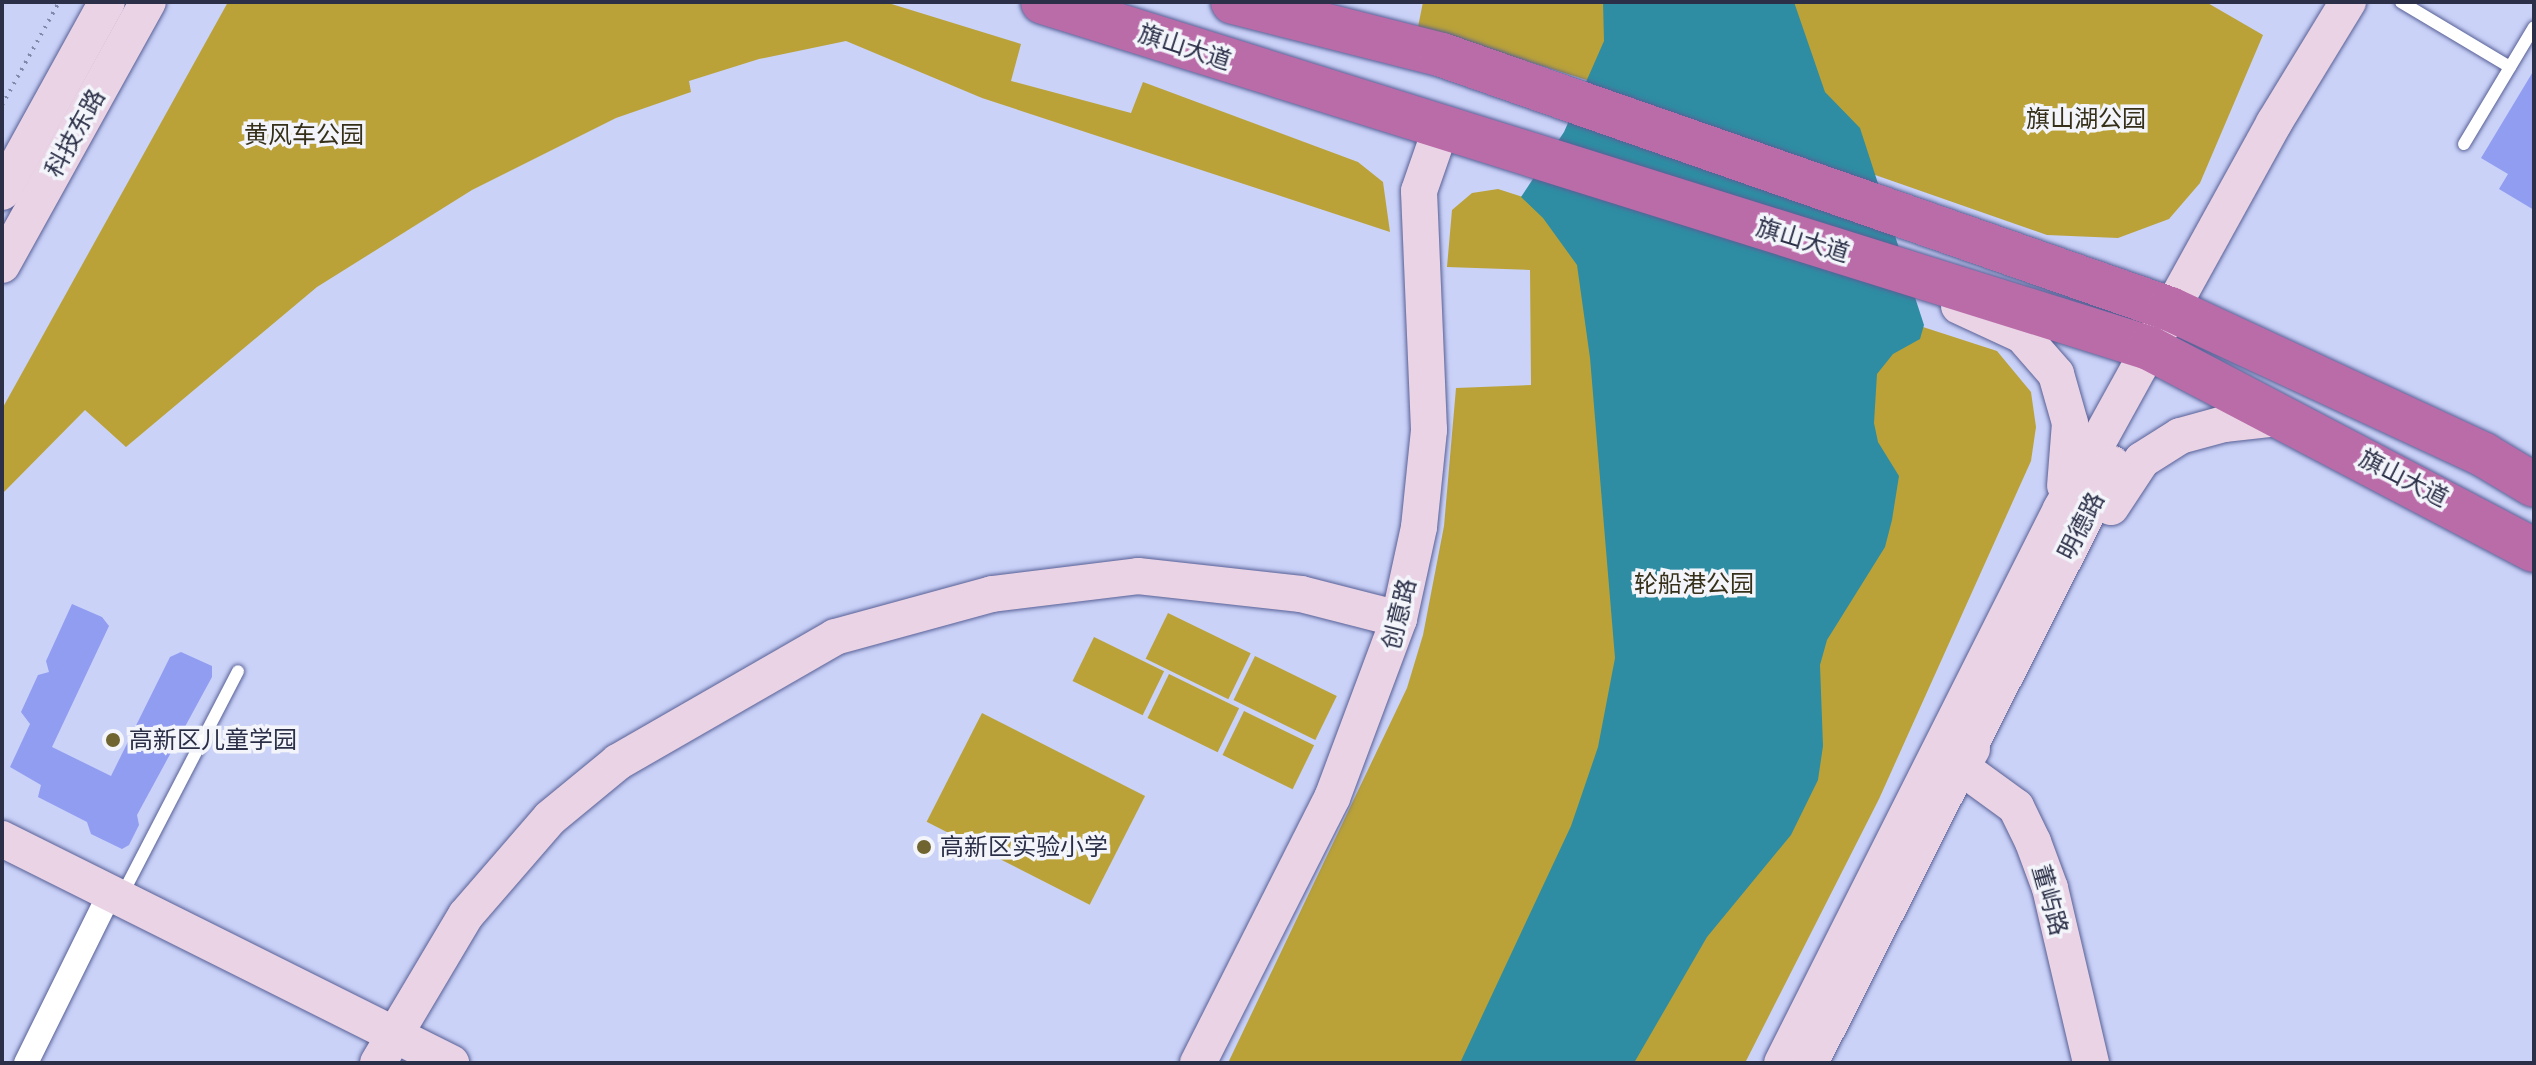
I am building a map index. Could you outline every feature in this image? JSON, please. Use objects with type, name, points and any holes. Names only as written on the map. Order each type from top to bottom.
[{"type":"highway","name":"旗山大道","points":[[1043,2],[2158,353],[2287,417],[2534,550]]},
{"type":"highway","points":[[1233,2],[1442,55],[2180,312],[2484,455],[2534,485]]},
{"type":"street","name":"科技东路","points":[[2,192],[107,2]]},
{"type":"street","name":"科技东路","points":[[2,265],[148,2]]},
{"type":"street","name":"明德路","points":[[1810,1063],[1961,767],[2158,353],[2348,2]]},
{"type":"street","name":"明德路","points":[[2180,312],[2374,2]]},
{"type":"street","name":"创意路","points":[[1198,1063],[1332,798],[1399,619],[1419,527],[1429,430],[1419,191],[1441,128]]},
{"type":"street","points":[[1864,259],[2022,335],[2047,358],[2066,396],[2070,423],[2061,509]]},
{"type":"street","points":[[1782,1063],[2061,509],[2158,353]]},
{"type":"street","points":[[1961,767],[2142,460],[2203,428],[2287,417]]},
{"type":"street","points":[[385,1049],[466,915],[517,852],[580,791],[618,762],[835,637],[992,594],[1138,576],[1301,594],[1399,619]]},
{"type":"street","name":"董屿路","points":[[1961,767],[1995,787],[2016,807],[2033,842],[2050,888],[2091,1063]]},
{"type":"street","points":[[2,839],[115,896],[385,1049],[451,1063]]},
{"type":"street","points":[[26,1063],[115,896]]},
{"type":"lane","points":[[2401,2],[2510,67]]},
{"type":"lane","points":[[2464,144],[2534,27]]},
{"type":"lane","points":[[115,896],[238,671]]},
{"type":"path","points":[[2,105],[59,2]]},
{"type":"green space","name":"黄风车公园","points":[[228,2],[885,2],[1021,44],[1011,81],[1131,113],[1143,82],[1358,162],[1383,182],[1390,232],[982,98],[846,41],[759,59],[689,81],[691,92],[616,118],[472,190],[317,287],[126,447],[85,410],[2,494],[2,409]]},
{"type":"green space","name":"旗山湖公园","points":[[1423,2],[2206,2],[2263,35],[2200,183],[2169,219],[2118,238],[2047,235],[1755,133],[1418,27]]},
{"type":"green space","name":"轮船港公园","points":[[1498,189],[1997,351],[2031,392],[2036,427],[2031,461],[1879,799],[1745,1063],[1228,1063],[1407,688],[1423,635],[1444,526],[1456,388],[1531,385],[1530,270],[1447,267],[1452,210],[1472,193]]},
{"type":"green space","points":[[1168,613],[1251,653],[1228,699],[1146,659]]},
{"type":"green space","points":[[1094,637],[1164,671],[1143,715],[1073,681]]},
{"type":"green space","points":[[1255,656],[1337,696],[1315,740],[1234,700]]},
{"type":"green space","points":[[1169,674],[1239,708],[1218,752],[1148,718]]},
{"type":"green space","points":[[1244,711],[1314,745],[1293,789],[1223,755]]},
{"type":"green space","points":[[982,713],[1145,796],[1090,905],[927,822]]},
{"type":"shaded area","points":[[1603,2],[1794,2],[1825,92],[1860,128],[1924,325],[1920,339],[1893,354],[1877,374],[1874,423],[1878,442],[1899,476],[1892,520],[1885,547],[1827,640],[1820,665],[1823,746],[1818,780],[1791,835],[1707,937],[1634,1063],[1460,1063],[1571,826],[1598,747],[1615,658],[1590,358],[1577,265],[1543,218],[1521,197],[1564,132],[1604,41]]},
{"type":"building","points":[[2534,70],[2534,210],[2499,189],[2508,174],[2481,158]]},
{"type":"building","points":[[72,604],[102,617],[109,626],[52,747],[111,776],[170,657],[181,652],[212,666],[212,677],[137,815],[139,825],[129,845],[122,849],[91,834],[87,822],[38,797],[41,785],[10,767],[30,724],[21,712],[38,675],[49,672],[46,661]]},
{"type":"place","name":"高新区儿童学园","points":[[113,740]]},
{"type":"place","name":"高新区实验小学","points":[[924,847]]}]
